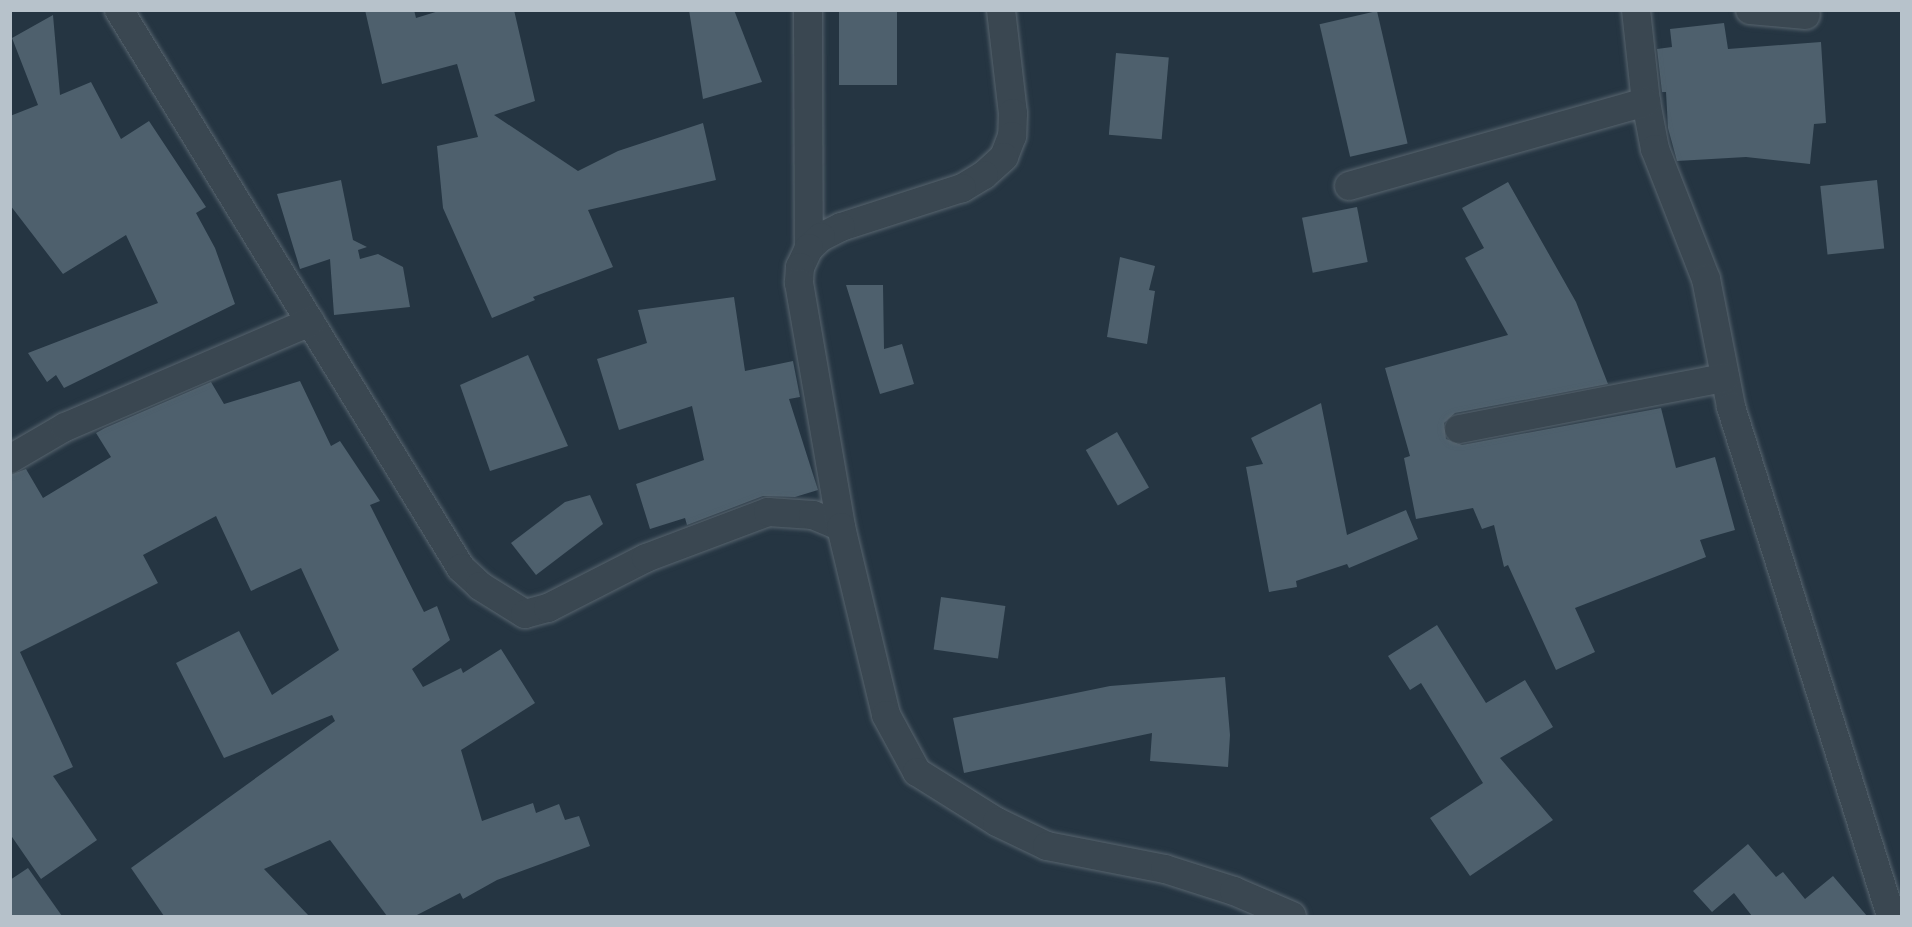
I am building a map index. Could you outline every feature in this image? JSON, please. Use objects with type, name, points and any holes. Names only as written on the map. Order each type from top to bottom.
[{"type":"street","points":[[119,10],[460,568],[480,586],[525,614],[548,608],[646,558],[768,512],[813,514],[841,527]]},
{"type":"street","points":[[808,10],[809,248],[800,267],[799,283],[841,527],[886,715],[917,771],[997,822],[1047,846],[1165,869],[1234,891],[1292,916]]},
{"type":"street","points":[[809,248],[841,227],[962,188],[984,175],[1004,157],[1012,136],[1012,113],[1001,10]]},
{"type":"street","points":[[1636,10],[1646,102],[1655,149],[1706,279],[1725,378],[1859,824],[1891,916]]},
{"type":"street","points":[[1750,10],[1806,15]]},
{"type":"street","points":[[1349,186],[1646,102]]},
{"type":"street","points":[[10,459],[65,427],[310,322]]},
{"type":"street","points":[[1460,429],[1725,378]]},
{"type":"building","points":[[365,10],[414,10],[416,18],[442,10],[514,10],[535,101],[494,115],[578,171],[618,151],[703,123],[716,180],[588,210],[613,267],[533,297],[535,300],[492,318],[443,208],[437,146],[478,137],[457,64],[382,84]]},
{"type":"building","points":[[689,10],[734,10],[762,82],[703,99]]},
{"type":"building","points":[[839,10],[897,10],[897,85],[839,85]]},
{"type":"building","points":[[1377,11],[1408,144],[1350,157],[1320,24]]},
{"type":"building","points":[[53,15],[60,95],[91,82],[121,139],[149,121],[206,207],[196,213],[215,248],[235,304],[64,388],[56,375],[47,382],[28,353],[158,303],[126,235],[63,274],[10,205],[10,116],[38,105],[12,38]]},
{"type":"building","points":[[1724,23],[1728,49],[1821,42],[1826,123],[1814,124],[1810,164],[1746,157],[1677,161],[1668,128],[1666,92],[1662,92],[1657,49],[1672,47],[1670,29]]},
{"type":"building","points":[[1116,53],[1169,58],[1162,139],[1109,135]]},
{"type":"building","points":[[341,180],[353,240],[367,247],[358,250],[360,259],[378,254],[403,267],[410,307],[334,315],[330,259],[300,269],[277,194]]},
{"type":"building","points":[[1877,180],[1884,249],[1828,255],[1820,186]]},
{"type":"building","points":[[1508,182],[1576,302],[1608,384],[1455,413],[1444,423],[1446,439],[1462,445],[1661,408],[1676,468],[1715,457],[1735,530],[1700,540],[1706,557],[1575,608],[1595,652],[1556,670],[1508,565],[1504,567],[1494,525],[1482,529],[1473,508],[1416,519],[1404,458],[1410,456],[1385,368],[1508,335],[1465,258],[1484,248],[1462,208]]},
{"type":"building","points":[[1357,207],[1368,262],[1313,273],[1302,218]]},
{"type":"building","points":[[1120,257],[1155,266],[1149,290],[1155,291],[1147,344],[1107,337]]},
{"type":"building","points":[[846,285],[883,285],[884,349],[902,344],[914,384],[880,394]]},
{"type":"building","points":[[734,297],[745,371],[793,361],[800,397],[789,399],[818,490],[795,497],[763,496],[687,525],[685,518],[650,529],[636,484],[704,460],[692,406],[619,430],[597,359],[647,343],[638,310]]},
{"type":"building","points":[[528,355],[568,446],[490,471],[460,385]]},
{"type":"building","points":[[300,381],[331,446],[340,441],[380,501],[370,505],[424,612],[437,606],[450,640],[412,669],[423,687],[461,668],[463,673],[501,649],[535,703],[461,750],[482,821],[533,803],[536,813],[559,804],[565,820],[579,816],[590,846],[497,880],[463,899],[460,893],[415,916],[387,916],[330,840],[264,869],[309,916],[164,916],[131,868],[335,721],[332,715],[224,758],[176,663],[239,631],[272,695],[339,650],[301,568],[251,591],[216,516],[143,555],[158,583],[20,652],[73,767],[53,776],[97,840],[41,879],[10,834],[10,475],[26,469],[43,498],[111,457],[96,433],[105,428],[211,382],[224,404]]},
{"type":"building","points":[[1321,403],[1347,535],[1406,510],[1418,539],[1349,568],[1347,564],[1296,581],[1297,587],[1269,592],[1246,467],[1263,464],[1251,438]]},
{"type":"building","points":[[1117,432],[1149,487],[1118,505],[1086,450]]},
{"type":"building","points":[[590,495],[603,524],[536,575],[511,543],[565,502]]},
{"type":"building","points":[[941,597],[1005,606],[998,659],[934,649]]},
{"type":"building","points":[[1437,625],[1486,703],[1525,680],[1553,727],[1500,758],[1553,820],[1470,876],[1430,818],[1483,783],[1421,683],[1410,690],[1388,656]]},
{"type":"building","points":[[1225,677],[1230,735],[1228,767],[1150,761],[1152,733],[964,773],[953,718],[1110,686]]},
{"type":"building","points":[[1748,844],[1776,877],[1783,872],[1805,899],[1833,876],[1867,916],[1752,916],[1734,893],[1712,912],[1693,891]]},
{"type":"building","points":[[28,868],[62,916],[10,916],[10,880]]}]
